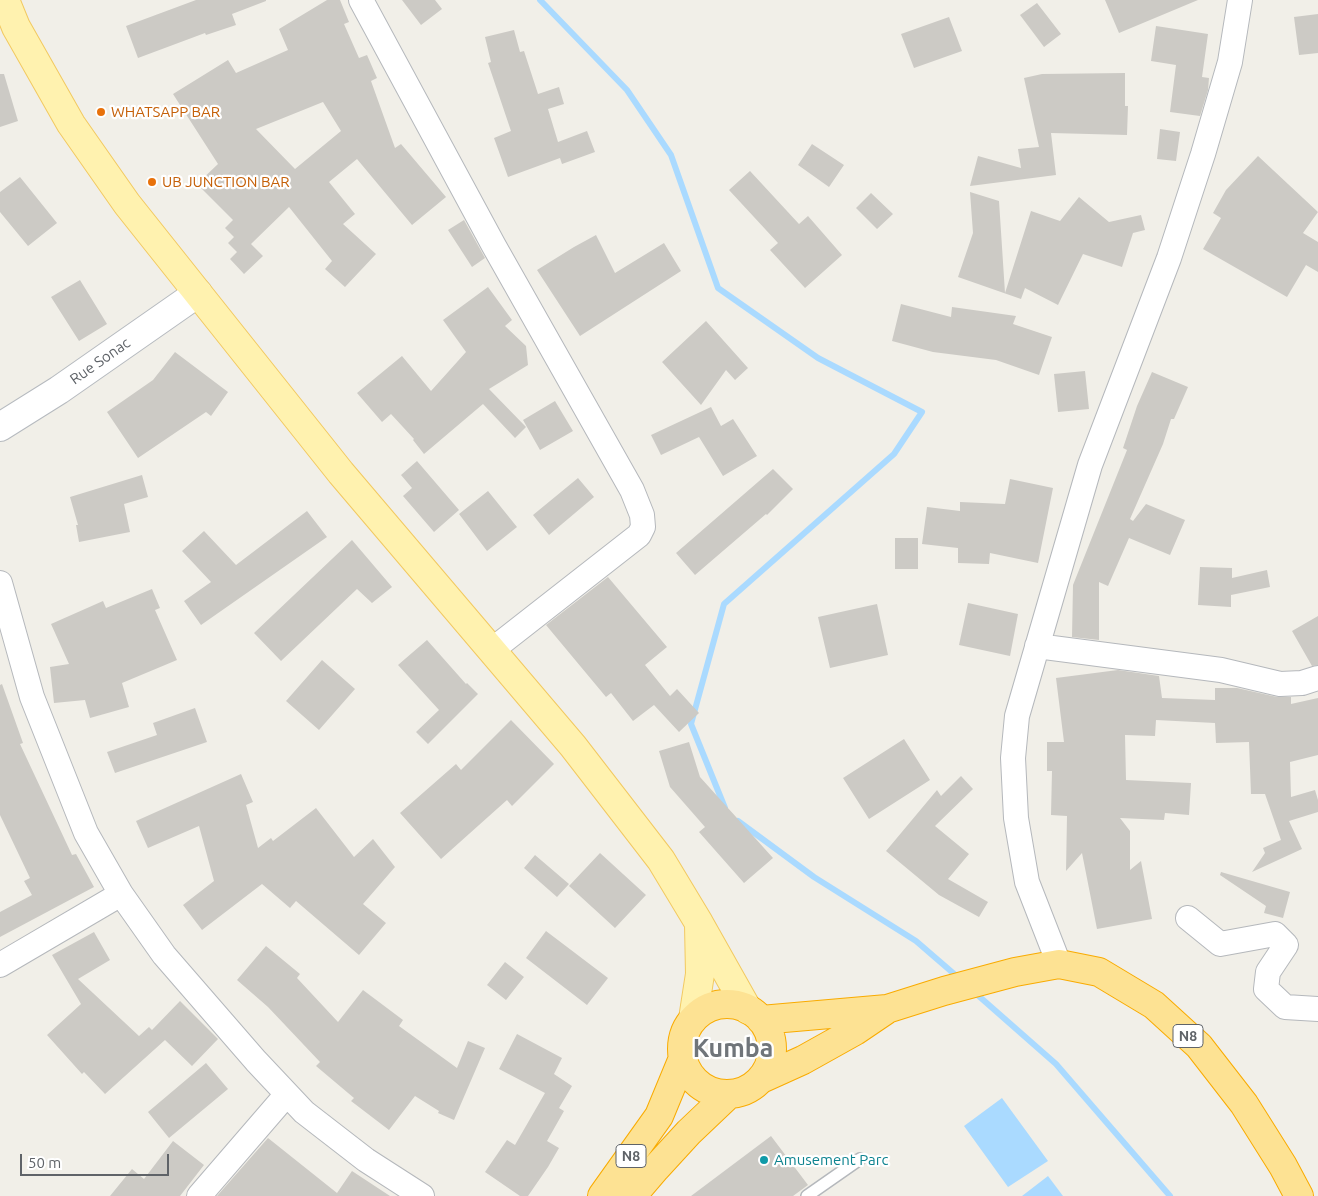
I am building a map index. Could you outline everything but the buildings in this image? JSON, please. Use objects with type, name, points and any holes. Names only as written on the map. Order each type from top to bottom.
[{"type":"highway","name":"N8","points":[[760,1079],[803,1060],[854,1031],[887,1009],[944,990],[1015,972],[1059,964],[1099,972],[1154,1005],[1198,1046],[1244,1104],[1283,1166],[1298,1196]]},
{"type":"highway","points":[[719,1005],[734,1005],[754,1015],[769,1034],[772,1050],[769,1066],[760,1079],[752,1087],[729,1094],[713,1092],[699,1085],[688,1073],[683,1058],[682,1044],[685,1031],[693,1019],[705,1010],[719,1005]]},
{"type":"highway","name":"N8","points":[[754,1015],[887,1009]]},
{"type":"highway","name":"N8","points":[[602,1196],[659,1116],[683,1058]]},
{"type":"highway","name":"N8","points":[[632,1196],[689,1132],[729,1094]]},
{"type":"main road","points":[[5,0],[16,26],[72,124],[128,204],[341,473],[573,746],[661,860],[754,1015]]},
{"type":"main road","points":[[693,1019],[700,974],[699,923]]},
{"type":"street","points":[[361,0],[494,246],[632,490],[642,515],[643,527],[639,535],[492,650]]},
{"type":"street","points":[[1059,964],[1027,882],[1016,818],[1013,758],[1017,716],[1090,465],[1169,258],[1203,154],[1230,62],[1240,0]]},
{"type":"street","name":"Rue Sonac","points":[[0,427],[59,390],[198,293]]},
{"type":"street","points":[[0,583],[32,697],[86,833],[121,894],[164,954],[256,1062],[304,1112],[366,1160],[422,1196]]},
{"type":"street","points":[[1037,646],[1220,670],[1280,684],[1302,683],[1318,678]]},
{"type":"street","points":[[0,965],[121,894]]},
{"type":"street","points":[[1188,918],[1220,944],[1275,934],[1286,945],[1268,972],[1266,989],[1285,1007],[1318,1009]]},
{"type":"street","points":[[199,1196],[287,1094]]},
{"type":"lane","points":[[807,1196],[860,1159]]},
{"type":"water","points":[[1002,1098],[1048,1161],[1008,1187],[964,1126]]},
{"type":"water","points":[[1048,1176],[1063,1196],[1022,1196]]},
{"type":"waterway","points":[[540,0],[627,90],[671,155],[718,288],[818,358],[922,412],[894,454],[724,604],[691,724],[725,808]]},
{"type":"waterway","points":[[738,821],[814,877],[916,941],[960,979]]},
{"type":"waterway","points":[[973,991],[1056,1064],[1170,1196]]},
{"type":"place","name":"WHATSAPP BAR","points":[[101,112]]},
{"type":"place","name":"UB JUNCTION BAR","points":[[152,182]]},
{"type":"place","name":"Amusement Parc","points":[[764,1160]]},
{"type":"district","name":"Kumba","points":[[733,1049]]}]
